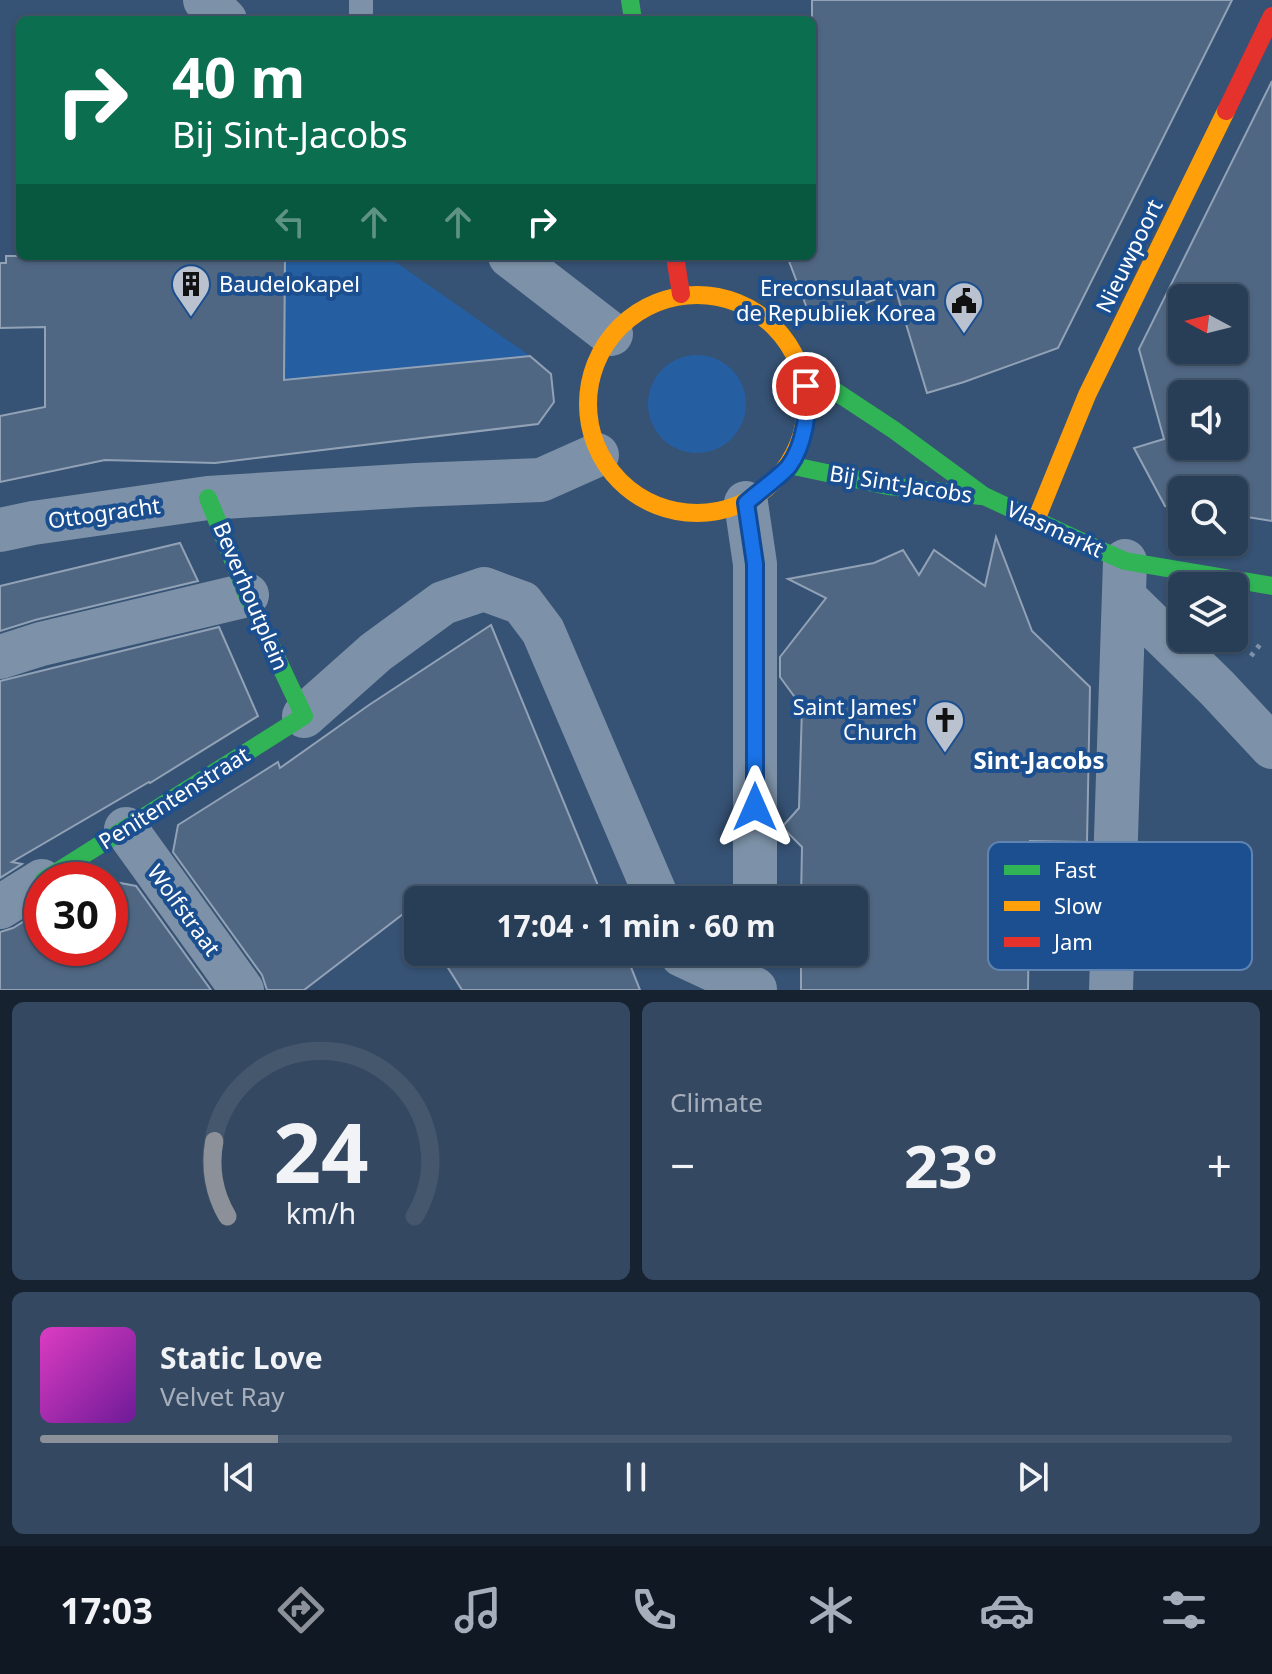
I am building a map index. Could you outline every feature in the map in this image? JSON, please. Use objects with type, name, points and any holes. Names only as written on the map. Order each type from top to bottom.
[{"type":"street","points":[[205,0],[221,16]]},
{"type":"street","name":"Nieuwpoort","points":[[1036,520],[1087,395],[1272,16]]},
{"type":"street","points":[[515,260],[611,334]]},
{"type":"street","points":[[676,260],[681,294]]},
{"type":"street","name":"Bij Sint-Jacobs","points":[[681,294],[733,299],[776,326],[803,370],[808,403],[803,435],[789,465],[746,503],[710,513],[672,511],[637,496],[597,455],[587,422],[589,383],[611,334],[632,315],[655,301],[681,294]]},
{"type":"street","name":"Bij Sint-Jacobs","points":[[803,370],[894,430],[984,496]]},
{"type":"street","name":"Beverhoutplein","points":[[304,716],[247,595],[208,498],[400,485],[541,480],[597,455]]},
{"type":"street","name":"Bij Sint-Jacobs","points":[[789,465],[888,486],[984,496]]},
{"type":"street","name":"Vlasmarkt","points":[[984,496],[1036,520],[1125,579],[1272,586]]},
{"type":"street","name":"Ottogracht","points":[[0,530],[208,498]]},
{"type":"street","points":[[746,503],[755,564],[755,886]]},
{"type":"street","points":[[1125,579],[1217,688],[1272,747]]},
{"type":"street","points":[[1116,842],[1125,579]]},
{"type":"street","points":[[304,716],[376,652],[443,603],[484,589],[522,603],[543,631],[652,886]]},
{"type":"street","points":[[0,657],[41,644],[247,595]]},
{"type":"street","name":"Penitentenstraat","points":[[73,862],[304,716]]},
{"type":"street","name":"Wolfstraat","points":[[126,829],[242,990]]},
{"type":"street","name":"Penitentenstraat","points":[[0,907],[24,892]]},
{"type":"street","points":[[705,966],[755,990],[755,966]]},
{"type":"street","points":[[1111,990],[1112,970]]},
{"type":"path","points":[[1251,657],[1262,642]]},
{"type":"shaded area","points":[[286,260],[393,260],[530,356],[284,380]]},
{"type":"shaded area","points":[[697,355],[716,359],[732,369],[742,385],[746,404],[742,423],[732,439],[716,449],[697,453],[678,449],[662,439],[652,423],[648,404],[652,385],[662,369],[678,359]]},
{"type":"building","points":[[812,0],[1232,0],[1058,348],[927,393],[896,291],[813,324],[789,260],[816,260],[816,16],[812,16]]},
{"type":"building","points":[[1272,81],[1272,521],[1248,517],[1248,476],[1168,476],[1168,507],[1165,506],[1134,448],[1164,439],[1139,349],[1168,291],[1168,364],[1248,364],[1248,284],[1171,284]]},
{"type":"building","points":[[6,256],[16,256],[16,260],[285,260],[284,380],[530,356],[551,374],[554,402],[538,424],[215,463],[105,460],[0,482],[0,416],[45,407],[45,327],[0,328],[0,263],[6,263]]},
{"type":"building","name":"Saint James' Church","points":[[996,537],[1032,631],[1090,687],[1087,842],[988,842],[988,970],[1028,970],[1028,990],[801,990],[801,966],[868,966],[868,886],[801,886],[802,847],[782,827],[799,808],[802,707],[780,677],[780,657],[826,598],[788,579],[874,563],[903,550],[919,575],[934,550],[985,586]]},
{"type":"building","points":[[180,543],[198,581],[0,631],[0,586]]},
{"type":"building","points":[[491,625],[598,886],[404,886],[404,913],[304,990],[267,990],[262,975],[173,852],[178,825],[278,762],[280,768]]},
{"type":"building","points":[[219,627],[258,716],[150,783],[12,862],[22,864],[0,878],[0,681]]},
{"type":"building","points":[[128,884],[136,886],[211,990],[0,990],[0,932],[24,921],[24,966],[128,966]]},
{"type":"building","points":[[447,966],[631,966],[640,990],[462,990]]},
{"type":"traffic: fast","points":[[630,0],[632,16]]},
{"type":"traffic: fast","points":[[803,370],[894,430],[984,496],[1093,547],[1125,561],[1272,586]]},
{"type":"traffic: fast","points":[[789,465],[888,486],[981,496]]},
{"type":"traffic: fast","points":[[73,862],[304,716],[247,595],[208,498]]},
{"type":"traffic: slow","points":[[1036,520],[1087,395],[1226,111]]},
{"type":"traffic: slow","points":[[697,295],[739,303],[758,313],[774,327],[788,343],[798,362],[806,404],[798,446],[788,465],[774,481],[758,495],[739,505],[697,513],[655,505],[636,495],[620,481],[606,465],[596,446],[588,404],[596,362],[606,343],[620,327],[636,313],[655,303],[697,295]]},
{"type":"traffic: jam","points":[[1226,111],[1272,16]]},
{"type":"traffic: jam","points":[[676,260],[681,294]]},
{"type":"place","name":"Baudelokapel","points":[[191,318]]},
{"type":"place","name":"Ereconsulaat van de Republiek Korea","points":[[964,335]]},
{"type":"place","name":"Saint James' Church","points":[[945,754]]},
{"type":"district","name":"Sint-Jacobs","points":[[1039,761]]},
{"type":"route","points":[[755,807],[755,564],[746,503],[789,465],[803,435],[808,403],[806,386]]}]
